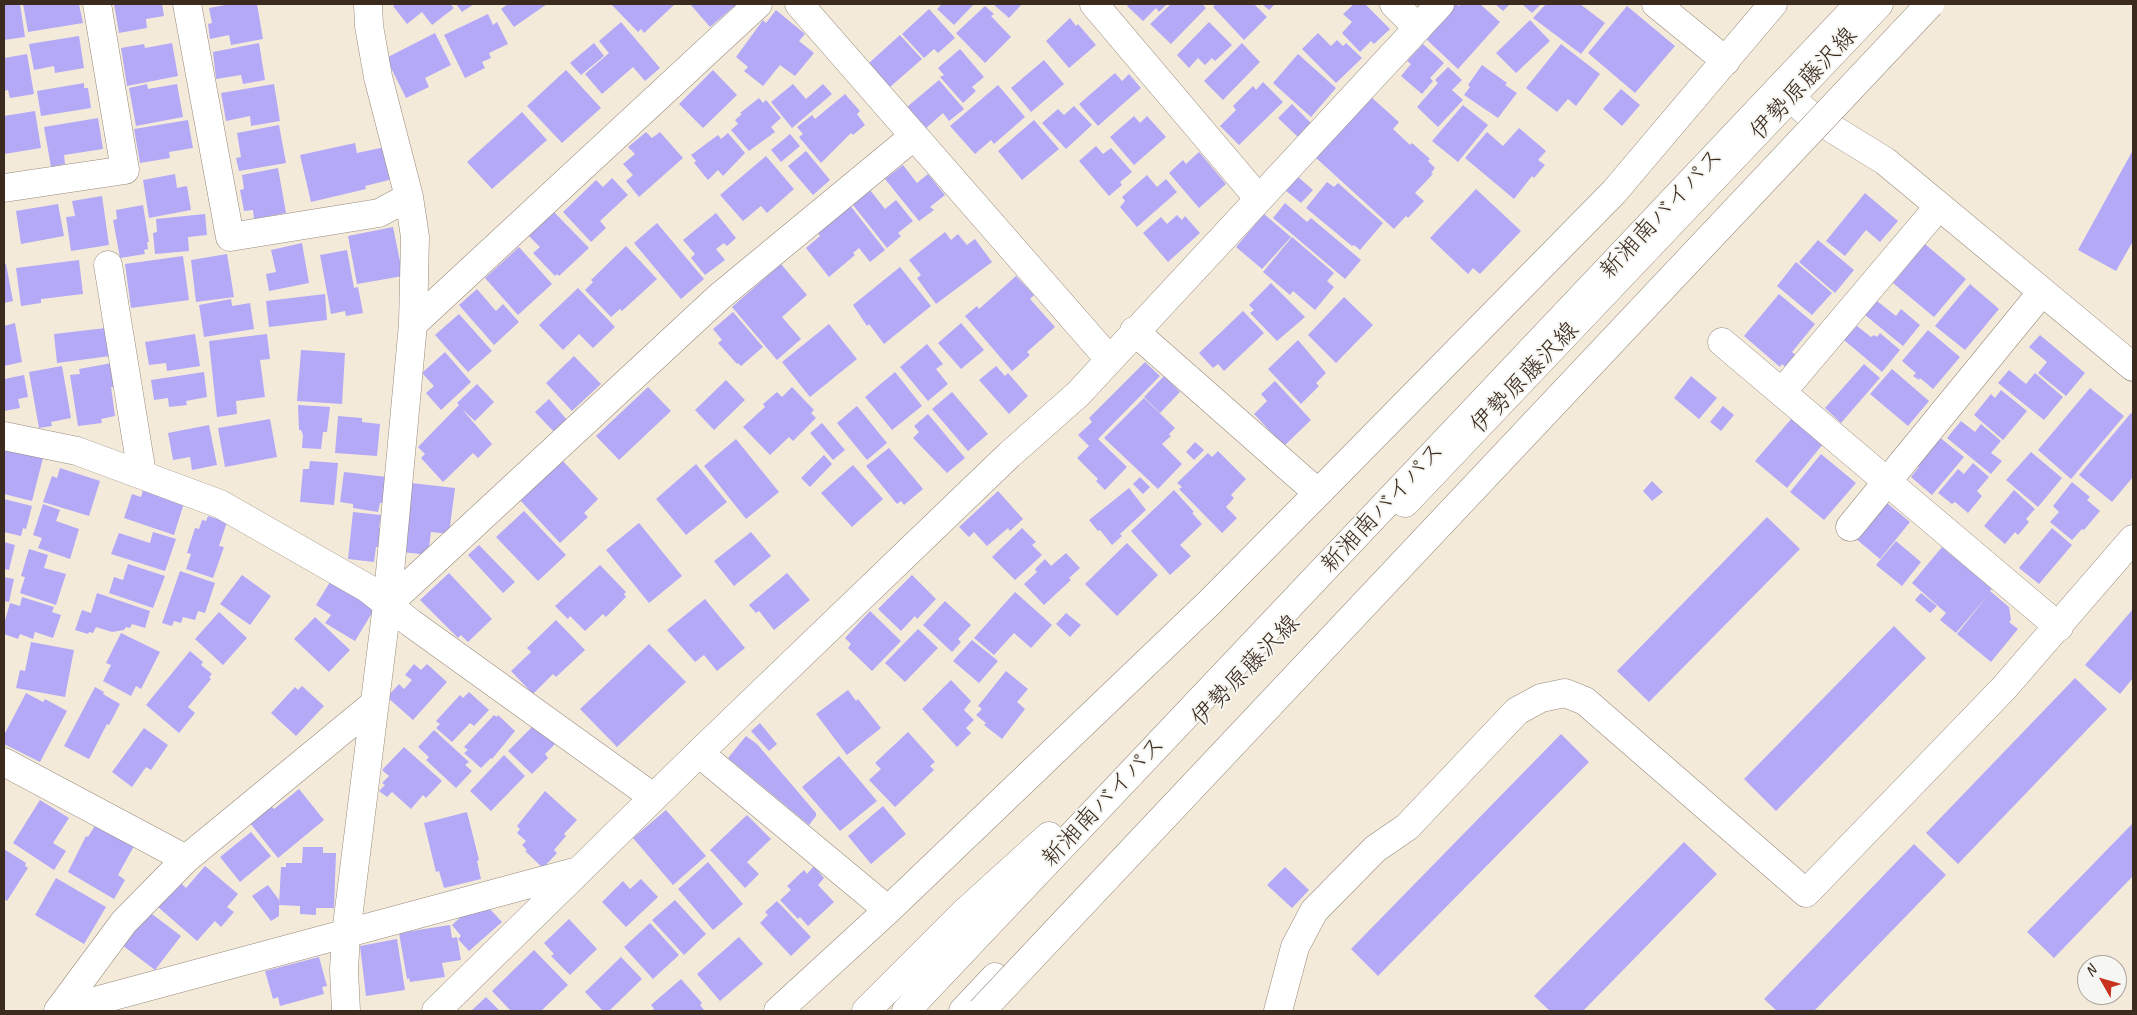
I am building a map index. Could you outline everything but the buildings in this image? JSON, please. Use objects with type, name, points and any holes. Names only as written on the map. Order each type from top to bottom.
[{"type":"main road","points":[[4,188],[125,170],[97,4]]},
{"type":"main road","points":[[187,4],[230,237],[379,213],[409,197]]},
{"type":"main road","points":[[346,1011],[344,970],[346,934],[387,604],[413,324],[414,238],[409,197],[378,77],[368,4]]},
{"type":"main road","points":[[413,324],[758,4]]},
{"type":"main road","points":[[799,4],[1109,359]]},
{"type":"main road","points":[[1094,4],[1259,199]]},
{"type":"main road","points":[[1394,4],[1418,28]]},
{"type":"main road","points":[[436,1011],[698,753],[1009,455],[1078,394],[1440,4]]},
{"type":"main road","points":[[1656,4],[1726,61]]},
{"type":"main road","points":[[778,1011],[888,910],[1210,602],[1318,493],[1614,192],[1773,4]]},
{"type":"main road","name":"新湘南バイパス","points":[[906,1011],[1859,4]]},
{"type":"main road","name":"伊勢原藤沢線","points":[[963,1011],[1800,106],[1879,4]]},
{"type":"main road","name":"伊勢原藤沢線","points":[[922,1011],[1800,106],[1914,4]]},
{"type":"main road","points":[[982,1011],[1930,4]]},
{"type":"main road","points":[[1800,106],[1885,161],[2133,367]]},
{"type":"main road","points":[[387,604],[719,297],[914,136]]},
{"type":"main road","points":[[1782,392],[1938,206]]},
{"type":"main road","points":[[108,265],[142,474]]},
{"type":"main road","points":[[1850,527],[2042,292]]},
{"type":"main road","points":[[1134,332],[1318,493]]},
{"type":"main road","points":[[1722,342],[2059,627]]},
{"type":"main road","points":[[4,436],[77,451],[220,504],[367,588],[653,797]]},
{"type":"main road","points":[[1278,1011],[1295,947],[1314,912],[1375,849],[1407,828],[1517,711],[1541,698],[1565,693],[1585,701],[1806,893],[1997,695],[2059,627],[2133,539]]},
{"type":"main road","points":[[866,1011],[964,913],[1201,700]]},
{"type":"main road","points":[[58,1011],[124,922],[186,859],[373,705]]},
{"type":"main road","points":[[698,753],[888,910]]},
{"type":"main road","points":[[4,762],[186,859]]},
{"type":"main road","points":[[58,1011],[579,871]]},
{"type":"main road","points":[[1000,1011],[1086,900]]}]
